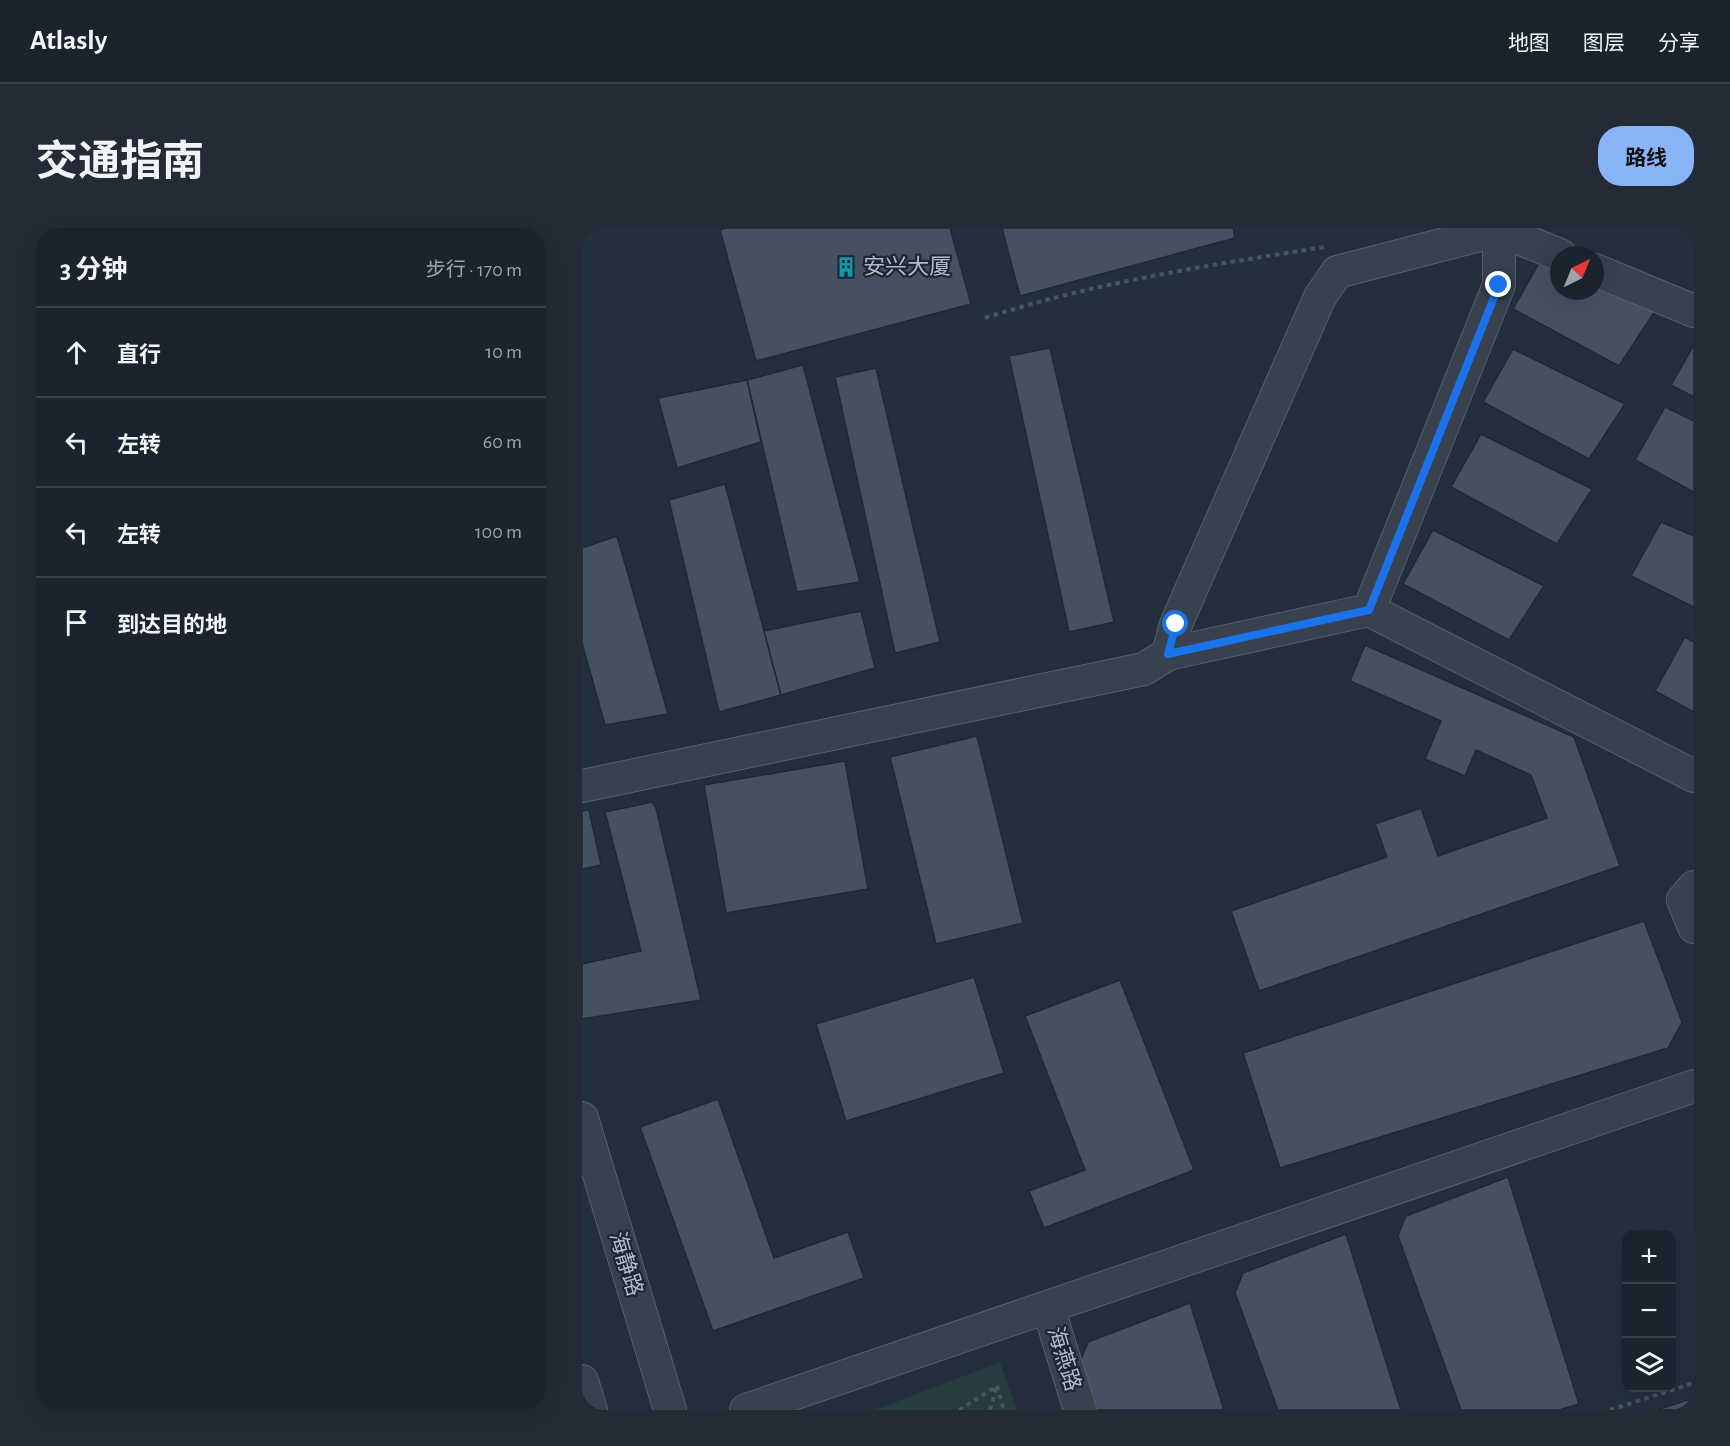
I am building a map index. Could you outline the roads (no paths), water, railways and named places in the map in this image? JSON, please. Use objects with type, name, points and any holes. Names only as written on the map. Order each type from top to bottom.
[{"type":"street","points":[[1369,610],[1499,285],[1499,229]]},
{"type":"street","points":[[1168,654],[1176,624],[1320,297],[1337,272],[1499,229],[1550,251]]},
{"type":"street","points":[[1604,274],[1694,311]]},
{"type":"street","points":[[582,786],[1144,669],[1168,654],[1369,610],[1694,776]]},
{"type":"street","points":[[1694,887],[1683,900],[1694,927]]},
{"type":"street","points":[[746,1410],[1694,1086]]},
{"type":"street","name":"海静路","points":[[582,1118],[670,1410]]},
{"type":"street","name":"海燕路","points":[[1048,1307],[1080,1410]]},
{"type":"street","points":[[582,1381],[591,1410]]},
{"type":"place","name":"安兴大厦","points":[[846,267]]}]
